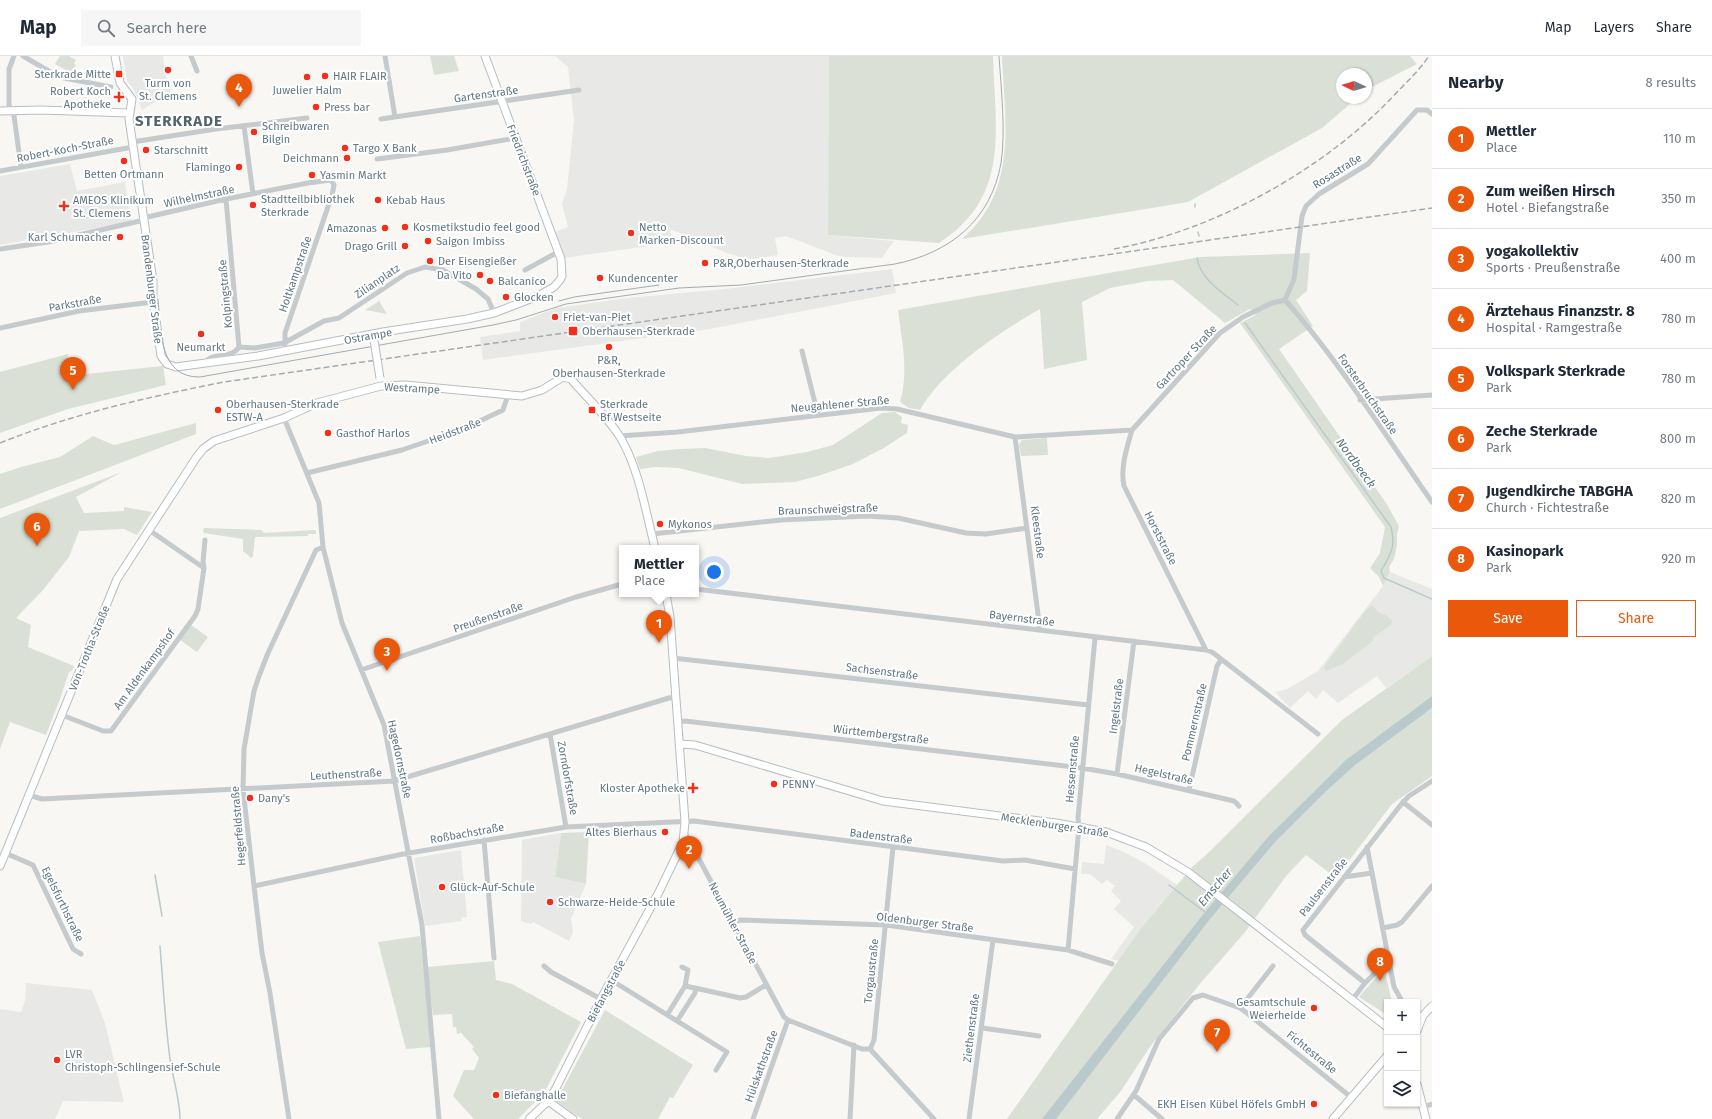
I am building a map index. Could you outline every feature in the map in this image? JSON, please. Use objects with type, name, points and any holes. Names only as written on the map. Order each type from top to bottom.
[{"type":"main road","name":"Brandenburger Straße","points":[[116,56],[120,83],[132,99],[129,113],[132,144],[153,281],[154,302],[161,356],[164,362],[170,366]]},
{"type":"main road","name":"Friedrichstraße","points":[[485,56],[558,252],[562,265],[562,276],[559,282]]},
{"type":"main road","points":[[0,111],[129,113]]},
{"type":"main road","name":"Ostrampe","points":[[170,366],[180,367],[374,338],[383,332],[467,319],[494,313],[538,296],[547,292],[559,282]]},
{"type":"main road","points":[[374,338],[380,382]]},
{"type":"main road","points":[[508,395],[522,396],[534,393],[565,377],[571,379],[619,436],[628,454],[638,481],[654,545]]},
{"type":"main road","name":"Westrampe","points":[[207,446],[214,441],[284,418],[317,403],[380,382],[508,395]]},
{"type":"main road","name":"Von-Trotha-Straße","points":[[0,866],[117,578],[196,458],[207,446]]},
{"type":"main road","name":"Neumühler Straße","points":[[667,597],[670,617],[680,744],[685,833]]},
{"type":"main road","name":"Mecklenburger Straße","points":[[680,744],[695,745],[883,801],[1079,826],[1112,834],[1140,844],[1166,858],[1204,884],[1384,1025]]},
{"type":"main road","name":"Biefangstraße","points":[[529,1119],[548,1101],[555,1090],[684,842],[685,833]]},
{"type":"main road","points":[[1420,1017],[1432,1006]]},
{"type":"main road","name":"Mecklenburger Straße","points":[[1378,1020],[1384,1021]]},
{"type":"main road","points":[[1333,1119],[1384,1064]]},
{"type":"main road","points":[[1420,1096],[1426,1119]]},
{"type":"main road","points":[[548,1101],[573,1119]]},
{"type":"street","points":[[14,56],[9,69],[9,105],[14,116],[21,168]]},
{"type":"street","points":[[23,56],[59,77],[111,87]]},
{"type":"street","points":[[191,56],[197,71]]},
{"type":"street","points":[[385,56],[395,117]]},
{"type":"street","name":"Gartenstraße","points":[[381,119],[579,90]]},
{"type":"street","name":"Rosastraße","points":[[1285,300],[1294,279],[1302,216],[1306,206],[1319,194],[1368,164],[1417,110],[1427,110],[1432,114]]},
{"type":"street","name":"Robert-Koch-Straße","points":[[0,171],[21,168],[132,144],[216,129],[307,118]]},
{"type":"street","points":[[244,126],[253,194]]},
{"type":"street","points":[[377,159],[447,150],[516,138]]},
{"type":"street","name":"Wilhelmstraße","points":[[0,249],[48,242],[226,199],[308,183],[332,181]]},
{"type":"street","name":"Holtkampstraße","points":[[285,351],[285,333],[332,195],[334,186],[332,181]]},
{"type":"street","name":"Kolpingstraße","points":[[226,199],[239,347]]},
{"type":"street","points":[[525,270],[558,252]]},
{"type":"street","name":"Zilianplatz","points":[[284,342],[324,321],[339,318],[407,273],[425,267],[443,270],[476,289],[488,299],[494,313]]},
{"type":"street","name":"Forsterbruchstraße","points":[[1285,300],[1304,323],[1432,502]]},
{"type":"street","name":"Gartroper Straße","points":[[1132,430],[1220,333],[1242,317],[1285,300]]},
{"type":"street","name":"Parkstraße","points":[[0,328],[78,311],[154,302]]},
{"type":"street","points":[[205,363],[211,357],[234,354],[239,347],[255,348],[284,342]]},
{"type":"street","points":[[802,351],[818,415]]},
{"type":"street","name":"Heidstraße","points":[[307,473],[402,450],[463,429],[503,410],[508,395]]},
{"type":"street","points":[[1360,400],[1432,395]]},
{"type":"street","name":"Neugahlener Straße","points":[[619,436],[678,432],[881,408],[897,409],[1015,438],[1132,430]]},
{"type":"street","name":"Hagedornstraße","points":[[284,418],[319,503],[323,547],[342,623],[384,725],[394,781],[410,853],[422,925],[439,1119]]},
{"type":"street","name":"Horststraße","points":[[1132,430],[1124,465],[1124,486],[1206,650]]},
{"type":"street","name":"Kleestraße","points":[[1015,438],[1039,630]]},
{"type":"street","name":"Braunschweigstraße","points":[[652,534],[781,520],[874,516],[916,522],[966,533],[986,534],[1027,528]]},
{"type":"street","points":[[148,530],[204,568]]},
{"type":"street","name":"Am Aldenkampshof","points":[[62,714],[103,731],[111,731],[195,616],[198,608],[204,568],[203,562],[205,540]]},
{"type":"street","name":"Hegerfeldstraße","points":[[289,1119],[270,993],[262,953],[243,789],[244,749],[254,691],[259,676],[268,653],[316,550],[323,547]]},
{"type":"street","name":"Preußenstraße","points":[[361,670],[576,597],[619,585]]},
{"type":"street","name":"Bayernstraße","points":[[699,589],[1095,638],[1134,641],[1206,650],[1212,652],[1318,734]]},
{"type":"street","name":"Hessenstraße","points":[[1068,950],[1079,826],[1078,818],[1082,768],[1095,638]]},
{"type":"street","name":"Ingelstraße","points":[[1117,774],[1134,641]]},
{"type":"street","name":"Sachsenstraße","points":[[673,658],[1088,705]]},
{"type":"street","name":"Pommernstraße","points":[[1189,790],[1217,666],[1221,660]]},
{"type":"street","name":"Leuthenstraße","points":[[29,795],[42,799],[394,781],[676,697]]},
{"type":"street","name":"Württembergstraße","points":[[678,722],[685,721],[1082,768]]},
{"type":"street","name":"Zorndorfstraße","points":[[550,734],[566,827]]},
{"type":"street","name":"Hegelstraße","points":[[1082,768],[1189,790],[1234,801],[1239,806]]},
{"type":"street","name":"Paulsenstraße","points":[[1365,983],[1302,932],[1403,802],[1409,796],[1432,781]]},
{"type":"street","points":[[1403,802],[1432,825]]},
{"type":"street","name":"Badenstraße","points":[[685,822],[694,820],[710,824],[788,832],[812,837],[1003,861],[1025,860],[1075,869]]},
{"type":"street","name":"Roßbachstraße","points":[[254,886],[410,853],[566,827],[685,822]]},
{"type":"street","name":"Neumühler Straße","points":[[685,833],[766,985],[782,1013],[788,1020]]},
{"type":"street","points":[[484,840],[494,958]]},
{"type":"street","name":"Torgaustraße","points":[[870,1049],[874,1040],[893,847]]},
{"type":"street","points":[[1367,847],[1394,987],[1401,999]]},
{"type":"street","name":"Egelsfurthstraße","points":[[5,853],[33,865],[73,949],[81,954]]},
{"type":"street","points":[[676,857],[697,856]]},
{"type":"street","points":[[1344,877],[1372,873]]},
{"type":"street","points":[[1383,928],[1402,922],[1432,886]]},
{"type":"street","name":"Oldenburger Straße","points":[[733,923],[740,920],[886,925],[1068,950],[1112,964]]},
{"type":"street","name":"Ziethenstraße","points":[[969,1119],[993,940]]},
{"type":"street","points":[[1352,1000],[1365,983],[1389,959]]},
{"type":"street","points":[[544,966],[551,972],[601,999]]},
{"type":"street","points":[[1240,1008],[1273,966]]},
{"type":"street","points":[[667,1015],[685,986],[688,970],[682,967]]},
{"type":"street","points":[[611,980],[727,1052],[716,1070]]},
{"type":"street","points":[[685,986],[740,998],[746,997],[766,985]]},
{"type":"street","points":[[677,1021],[695,993],[696,988]]},
{"type":"street","name":"Fichtestraße","points":[[1134,1094],[1159,1039],[1193,998],[1203,995],[1240,1008],[1352,1098]]},
{"type":"street","points":[[788,1020],[862,1049],[870,1049],[934,1119]]},
{"type":"street","name":"Hülskathstraße","points":[[753,1119],[788,1020]]},
{"type":"street","points":[[982,1028],[1039,1036]]},
{"type":"street","points":[[850,1119],[854,1046]]},
{"type":"street","points":[[1116,1119],[1134,1094],[1162,1119]]},
{"type":"street","points":[[1423,1107],[1432,1104]]},
{"type":"shaded area","points":[[60,56],[69,56],[76,60],[74,64],[76,65],[71,73],[55,64]]},
{"type":"shaded area","points":[[123,56],[163,56],[165,73],[171,92],[142,110],[134,90],[127,81]]},
{"type":"shaded area","points":[[430,56],[454,56],[459,71],[434,75]]},
{"type":"shaded area","points":[[555,56],[829,56],[828,235],[894,241],[882,258],[841,257],[786,236],[775,238],[778,255],[750,260],[727,253],[670,229],[673,246],[656,245],[564,258],[555,232],[568,227],[562,204],[567,189],[574,120],[568,67]]},
{"type":"shaded area","points":[[829,56],[993,56],[996,135],[994,160],[988,183],[978,204],[962,225],[939,243],[828,235]]},
{"type":"shaded area","points":[[1002,56],[1410,56],[1417,64],[1372,87],[1372,68],[1336,68],[1336,104],[1350,104],[1322,128],[1188,202],[962,239],[977,224],[994,196],[1004,158],[1005,117]]},
{"type":"shaded area","name":"AMEOS Klinikum St. Clemens","points":[[70,164],[77,191],[125,182],[131,222],[0,245],[0,176]]},
{"type":"shaded area","points":[[1310,253],[1307,291],[1296,300],[1313,326],[1279,349],[1386,503],[1399,526],[1394,559],[1389,567],[1390,572],[1383,586],[1379,577],[1370,568],[1380,553],[1385,527],[1240,323],[1256,315],[1250,309],[1225,323],[1173,280],[1148,281],[1110,288],[1082,302],[1087,360],[1044,369],[1040,309],[991,340],[958,366],[930,395],[920,410],[909,408],[900,402],[904,379],[904,356],[898,310],[1200,257]]},
{"type":"shaded area","points":[[892,269],[896,293],[710,329],[483,360],[480,337],[520,331],[520,322],[556,308],[627,298],[725,289]]},
{"type":"shaded area","points":[[379,301],[387,314],[365,310]]},
{"type":"shaded area","points":[[68,354],[67,376],[163,366],[166,385],[68,409],[0,433],[0,372]]},
{"type":"shaded area","points":[[895,412],[902,417],[901,423],[908,425],[907,433],[882,449],[853,464],[795,482],[742,484],[679,468],[656,467],[640,469],[636,457],[658,451],[705,448],[746,456],[769,458],[807,452],[833,445],[882,413]]},
{"type":"shaded area","points":[[196,423],[196,434],[0,509],[0,474],[60,457],[93,436],[114,445]]},
{"type":"shaded area","points":[[1047,438],[1048,455],[1021,456],[1019,445],[1022,440]]},
{"type":"shaded area","points":[[122,472],[76,497],[84,513],[124,511],[124,507],[152,512],[137,535],[124,529],[79,531],[69,557],[43,590],[16,618],[31,625],[28,647],[74,666],[72,671],[69,672],[46,735],[10,722],[0,749],[0,518]]},
{"type":"shaded area","points":[[204,528],[262,530],[264,533],[314,530],[316,531],[316,534],[308,534],[308,536],[255,537],[253,556],[251,558],[243,551],[243,539],[204,533]]},
{"type":"shaded area","points":[[1390,572],[1432,589],[1432,656],[1386,688],[1377,676],[1338,703],[1323,690],[1316,699],[1308,691],[1290,708],[1275,692],[1287,689],[1318,671],[1383,586]]},
{"type":"shaded area","points":[[1372,605],[1378,612],[1392,620],[1391,625],[1374,637],[1373,641],[1343,664],[1326,671],[1324,668],[1326,664],[1366,610]]},
{"type":"shaded area","points":[[191,625],[208,637],[197,652],[180,640]]},
{"type":"shaded area","points":[[1432,656],[1432,696],[1347,759],[1407,725],[1432,708],[1432,776],[1392,804],[1336,878],[1306,855],[1287,875],[1245,932],[1199,985],[1149,1048],[1121,1091],[1097,1119],[1007,1119],[1142,927],[1192,867],[1206,855],[1342,720]]},
{"type":"shaded area","points":[[1432,696],[1432,708],[1355,765],[1323,794],[1275,842],[1210,919],[1056,1119],[1042,1119],[1205,912],[1268,837],[1347,759]]},
{"type":"shaded area","points":[[589,832],[586,884],[555,877],[561,833]]},
{"type":"shaded area","name":"Schwarze-Heide-Schule","points":[[561,833],[555,877],[586,884],[571,919],[573,932],[569,941],[533,922],[531,924],[521,921],[522,840]]},
{"type":"shaded area","points":[[1106,845],[1126,853],[1148,865],[1177,885],[1142,927],[1119,961],[1111,959],[1134,927],[1114,909],[1121,901],[1111,891],[1115,886],[1107,880],[1102,884],[1090,874],[1081,874],[1082,862],[1104,864]]},
{"type":"shaded area","name":"Glück-Auf-Schule","points":[[461,850],[467,917],[461,918],[462,921],[425,926],[414,858]]},
{"type":"shaded area","points":[[420,936],[432,1047],[406,1049],[378,942]]},
{"type":"shaded area","points":[[494,961],[496,980],[512,984],[581,1022],[544,1093],[518,1119],[474,1119],[453,1096],[464,1070],[474,1070],[479,1058],[472,1049],[474,1047],[461,1033],[457,1034],[456,1027],[453,1027],[452,1014],[433,1015],[427,967]]},
{"type":"shaded area","points":[[1384,968],[1391,999],[1384,999],[1384,1013],[1359,997]]},
{"type":"shaded area","name":"LVR Christoph-Schlingensief-Schule","points":[[26,983],[92,990],[105,1023],[124,1102],[63,1101],[55,1119],[0,1119],[0,1009],[21,1012],[25,1001]]},
{"type":"shaded area","points":[[605,1010],[693,1065],[673,1098],[670,1097],[658,1119],[582,1119],[556,1101]]},
{"type":"waterway","name":"Nordbeeck","points":[[1198,232],[1199,236]]},
{"type":"waterway","name":"Nordbeeck","points":[[1197,258],[1199,266],[1207,279],[1238,305]]},
{"type":"waterway","name":"Nordbeeck","points":[[1245,323],[1391,527],[1393,545],[1390,555],[1381,571],[1384,578],[1432,599]]},
{"type":"waterway","points":[[155,875],[162,916]]},
{"type":"waterway","name":"Emscher","points":[[1169,885],[1205,912]]},
{"type":"waterway","points":[[160,946],[168,1045],[179,1104],[180,1119]]},
{"type":"tram line","points":[[158,299],[164,349],[169,360],[176,369],[186,375],[200,377],[493,325],[516,320],[566,304],[679,288],[741,285],[895,264],[915,259],[933,252],[965,231],[978,217],[988,201],[996,183],[1001,163],[1003,138],[1003,110],[999,56]]},
{"type":"tram line","points":[[559,301],[574,297],[659,285]]},
{"type":"railway","points":[[1114,249],[1153,240],[1192,227],[1231,211],[1269,191],[1305,169],[1339,145],[1371,118],[1411,78],[1429,56]]},
{"type":"railway","points":[[0,443],[55,423],[110,407],[224,382],[1432,208]]},
{"type":"place","name":"Turm von St. Clemens","points":[[168,70]]},
{"type":"place","name":"Sterkrade Mitte","points":[[119,74]]},
{"type":"place","name":"HAIR FLAIR","points":[[325,76]]},
{"type":"place","name":"Juwelier Halm","points":[[307,77]]},
{"type":"place","name":"Robert Koch Apotheke","points":[[119,97]]},
{"type":"place","name":"Ärztehaus Finanzstr. 8","points":[[239,107]]},
{"type":"place","name":"Press bar","points":[[316,107]]},
{"type":"place","name":"Schreibwaren Bilgin","points":[[254,132]]},
{"type":"place","name":"Targo X Bank","points":[[345,148]]},
{"type":"place","name":"Starschnitt","points":[[146,150]]},
{"type":"place","name":"Deichmann","points":[[347,158]]},
{"type":"place","name":"Betten Ortmann","points":[[124,161]]},
{"type":"place","name":"Flamingo","points":[[239,167]]},
{"type":"place","name":"Yasmin Markt","points":[[312,175]]},
{"type":"place","name":"Kebab Haus","points":[[378,200]]},
{"type":"place","name":"Stadtteilbibliothek Sterkrade","points":[[253,205]]},
{"type":"place","name":"AMEOS Klinikum St. Clemens","points":[[64,206]]},
{"type":"place","name":"Kosmetikstudio feel good","points":[[405,227]]},
{"type":"place","name":"Amazonas","points":[[385,228]]},
{"type":"place","name":"Netto Marken-Discount","points":[[631,233]]},
{"type":"place","name":"Karl Schumacher","points":[[120,237]]},
{"type":"place","name":"Saigon Imbiss","points":[[428,241]]},
{"type":"place","name":"Drago Grill","points":[[405,246]]},
{"type":"place","name":"Der Eisengießer","points":[[430,261]]},
{"type":"place","name":"P&R,Oberhausen-Sterkrade","points":[[705,263]]},
{"type":"place","name":"Da Vito","points":[[480,275]]},
{"type":"place","name":"Kundencenter","points":[[600,278]]},
{"type":"place","name":"Balcanico","points":[[490,281]]},
{"type":"place","name":"Glocken","points":[[506,297]]},
{"type":"place","name":"Friet-van-Piet","points":[[555,317]]},
{"type":"place","name":"Oberhausen-Sterkrade","points":[[573,331]]},
{"type":"place","name":"Neumarkt","points":[[201,334]]},
{"type":"place","name":"P&R, Oberhausen-Sterkrade","points":[[609,347]]},
{"type":"place","name":"Volkspark Sterkrade","points":[[73,390]]},
{"type":"place","name":"Oberhausen-Sterkrade ESTW-A","points":[[218,410]]},
{"type":"place","name":"Sterkrade Bf Westseite","points":[[592,410]]},
{"type":"place","name":"Gasthof Harlos","points":[[328,433]]},
{"type":"place","name":"Mykonos","points":[[660,524]]},
{"type":"place","name":"Zeche Sterkrade","points":[[37,546]]},
{"type":"place","name":"Mettler","points":[[659,643]]},
{"type":"place","name":"yogakollektiv","points":[[387,671]]},
{"type":"place","name":"PENNY","points":[[774,784]]},
{"type":"place","name":"Kloster Apotheke","points":[[693,788]]},
{"type":"place","name":"Dany's","points":[[250,798]]},
{"type":"place","name":"Altes Bierhaus","points":[[665,832]]},
{"type":"place","name":"Zum weißen Hirsch","points":[[689,869]]},
{"type":"place","name":"Glück-Auf-Schule","points":[[442,887]]},
{"type":"place","name":"Schwarze-Heide-Schule","points":[[550,902]]},
{"type":"place","name":"Kasinopark","points":[[1380,981]]},
{"type":"place","name":"Gesamtschule Weierheide","points":[[1314,1008]]},
{"type":"place","name":"Jugendkirche TABGHA","points":[[1217,1052]]},
{"type":"place","name":"LVR Christoph-Schlingensief-Schule","points":[[57,1060]]},
{"type":"place","name":"Biefanghalle","points":[[496,1095]]},
{"type":"place","name":"EKH Eisen Kübel Höfels GmbH","points":[[1314,1104]]},
{"type":"district","name":"STERKRADE","points":[[179,121]]}]
